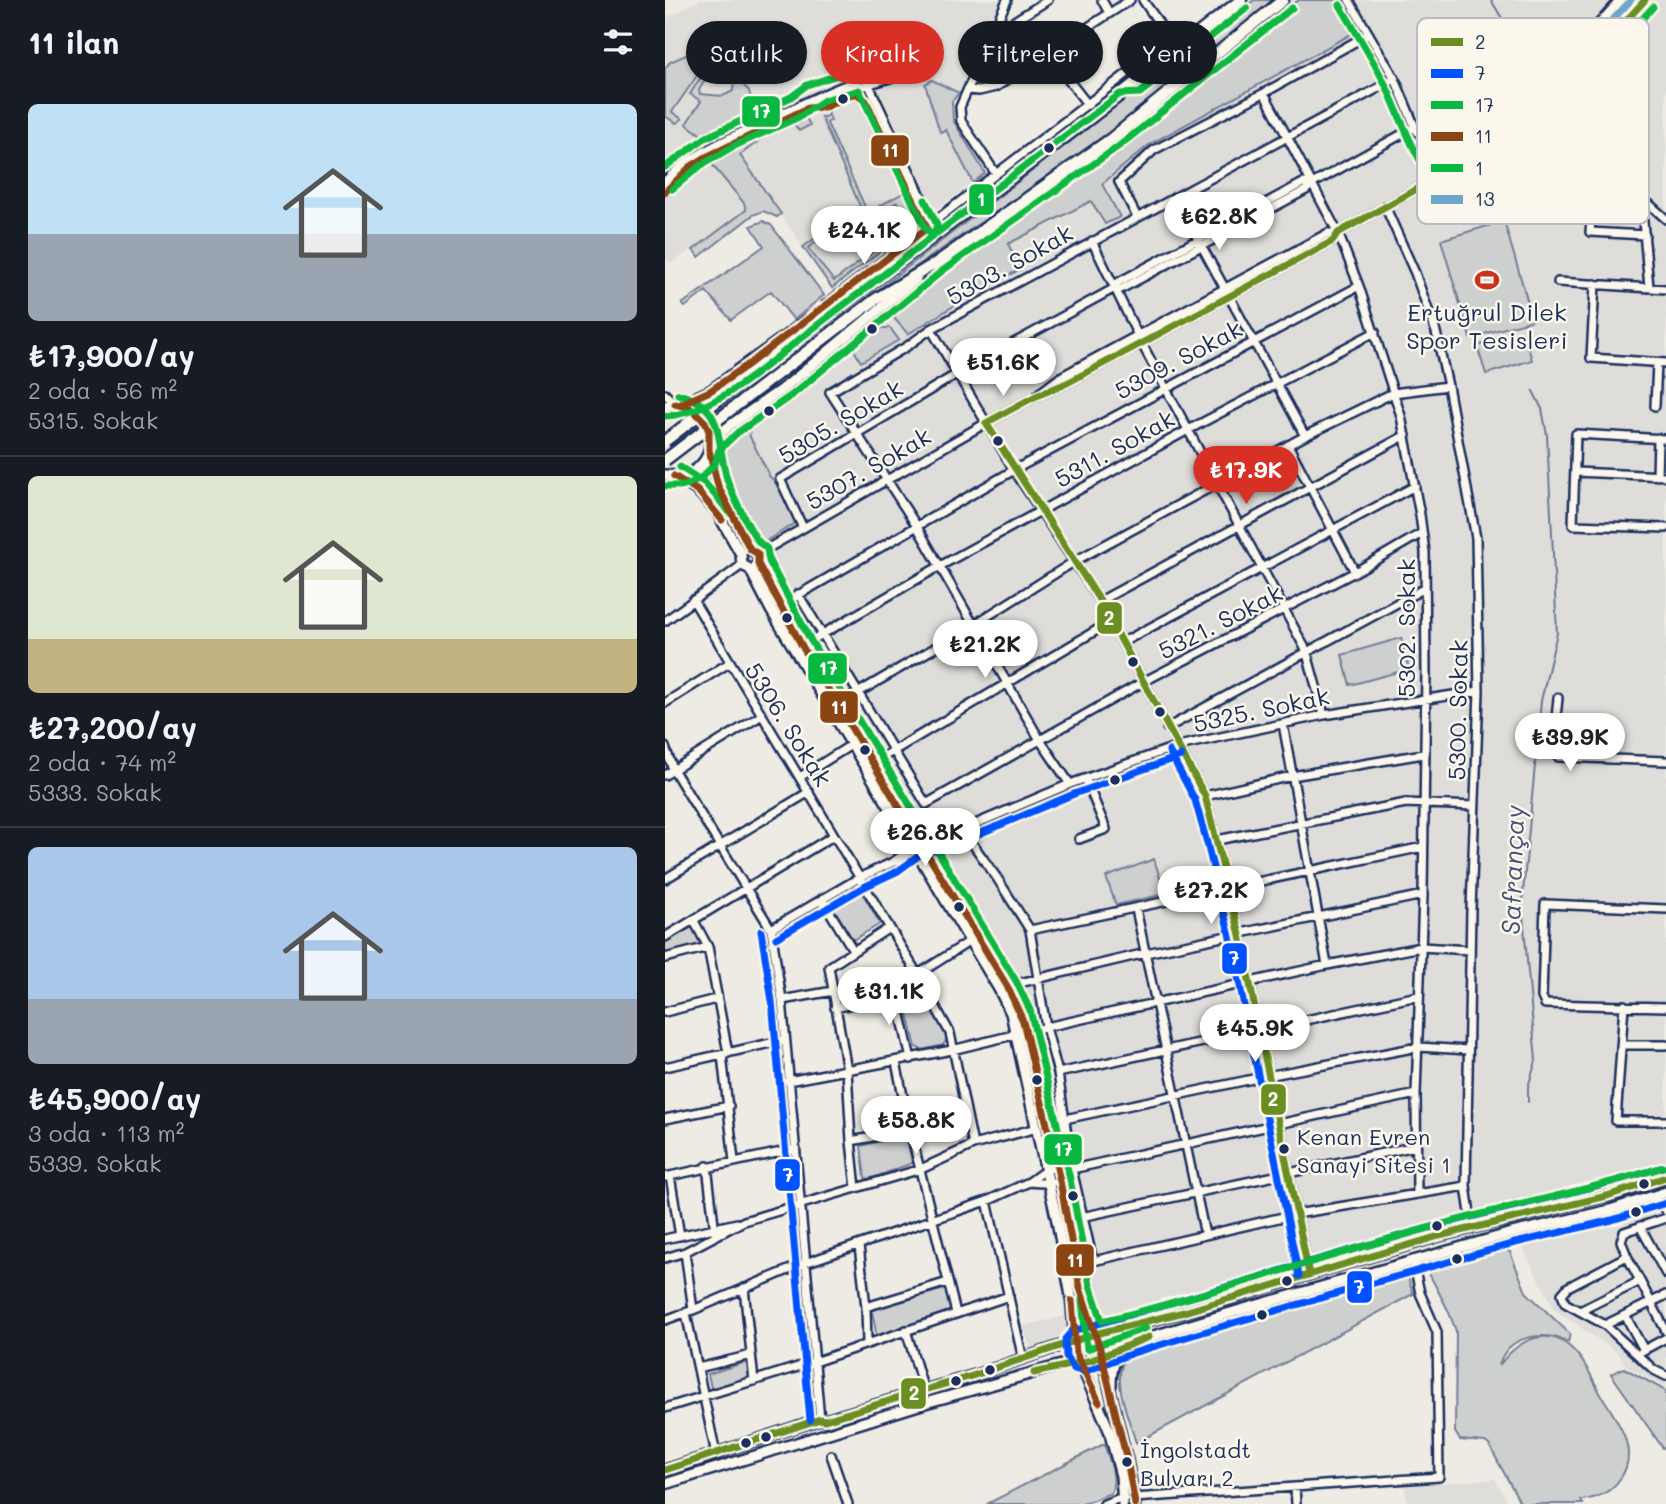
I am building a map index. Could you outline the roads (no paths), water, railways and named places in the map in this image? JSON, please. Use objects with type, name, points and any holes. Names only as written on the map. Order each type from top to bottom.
[{"type":"highway","points":[[1214,21],[1241,0]]},
{"type":"highway","points":[[665,460],[876,299],[936,263],[1111,138],[1281,2]]},
{"type":"highway","points":[[665,441],[800,337],[931,229],[1134,84]]},
{"type":"main road","points":[[673,405],[710,391],[931,229]]},
{"type":"main road","points":[[668,476],[696,469],[710,447],[730,425],[785,387],[936,263]]},
{"type":"main road","points":[[673,405],[691,408],[705,422],[709,431],[718,486],[771,610],[851,745],[1007,986],[1024,1021],[1022,1033]]},
{"type":"main road","points":[[668,476],[689,485],[708,500],[781,605],[802,646],[873,763],[1022,1033],[1051,1168],[1049,1184],[1071,1296],[1076,1353],[1109,1430],[1121,1476],[1123,1501]]},
{"type":"main road","points":[[1051,1168],[1060,1181],[1083,1299],[1101,1355],[1135,1501]]},
{"type":"main road","points":[[665,1470],[820,1420],[924,1391],[1095,1334],[1184,1312],[1472,1227],[1607,1196],[1666,1177]]},
{"type":"main road","points":[[665,1484],[823,1433],[1065,1364],[1081,1362],[1131,1343],[1413,1260],[1665,1196]]},
{"type":"main road","points":[[1112,1404],[1113,1367],[1117,1355],[1131,1343]]},
{"type":"main road","points":[[1065,1364],[1078,1370],[1094,1392]]},
{"type":"main road","points":[[820,1420],[829,1426],[823,1433]]},
{"type":"street","points":[[996,174],[961,121],[960,107],[1007,0]]},
{"type":"street","points":[[1014,21],[1048,0]]},
{"type":"street","points":[[1102,0],[1109,13]]},
{"type":"street","points":[[1097,21],[1130,0]]},
{"type":"street","points":[[1143,0],[1156,21]]},
{"type":"street","points":[[1349,0],[1395,79],[1417,131]]},
{"type":"street","points":[[1604,18],[1620,0]]},
{"type":"street","points":[[1629,18],[1645,0]]},
{"type":"street","points":[[1137,217],[1119,182],[1154,150],[1369,34]]},
{"type":"street","points":[[911,63],[911,72],[867,81],[911,63]]},
{"type":"street","name":"5303. Sokak","points":[[1070,784],[1039,740],[916,525],[830,392],[931,329],[1395,79]]},
{"type":"street","points":[[857,84],[911,183]]},
{"type":"street","points":[[665,181],[697,154],[857,84]]},
{"type":"street","points":[[665,192],[690,167],[706,157],[857,84]]},
{"type":"street","points":[[868,84],[931,229],[996,174],[1117,84]]},
{"type":"street","points":[[968,90],[979,91],[1001,84]]},
{"type":"street","points":[[1072,84],[1088,105]]},
{"type":"street","name":"5302. Sokak","points":[[1264,93],[1338,233],[1359,286],[1406,435],[1422,534],[1425,588],[1425,805],[1418,996],[1417,1194]]},
{"type":"street","name":"5305. Sokak","points":[[803,528],[780,479],[957,374],[1113,289],[1117,283],[1200,242],[1303,183],[1312,184],[1415,127]]},
{"type":"street","points":[[1338,233],[1417,189]]},
{"type":"street","points":[[1175,197],[1305,436]]},
{"type":"street","points":[[1649,204],[1666,219]]},
{"type":"street","name":"5300. Sokak","points":[[1385,206],[1436,332],[1476,538],[1479,691],[1470,950],[1466,1186],[1472,1227]]},
{"type":"street","points":[[1591,224],[1590,232],[1645,235]]},
{"type":"street","points":[[1643,224],[1649,287]]},
{"type":"street","name":"5307. Sokak","points":[[1034,397],[1062,376],[1137,335],[1328,233],[1338,233]]},
{"type":"street","name":"5307. Sokak","points":[[665,621],[750,559],[885,479],[1034,397],[1067,383],[1230,297],[1332,241],[1338,233]]},
{"type":"street","points":[[1091,241],[1137,335],[1306,650],[1324,715]]},
{"type":"street","points":[[1558,282],[1666,289]]},
{"type":"street","points":[[1595,284],[1591,358],[1662,363],[1655,406]]},
{"type":"street","name":"5309. Sokak","points":[[781,605],[1014,470],[1359,286]]},
{"type":"street","points":[[931,329],[1014,470],[1112,621],[1205,796],[1240,935],[1309,1274]]},
{"type":"street","name":"5311. Sokak","points":[[802,646],[940,566],[1188,430],[1375,332]]},
{"type":"street","points":[[837,705],[972,626],[1075,561],[1305,436],[1393,393],[1448,386]]},
{"type":"street","points":[[665,394],[673,405]]},
{"type":"street","points":[[1657,476],[1662,438],[1576,434],[1573,524],[1666,528]]},
{"type":"street","points":[[1100,601],[1406,435]]},
{"type":"street","points":[[1288,445],[1355,572]]},
{"type":"street","points":[[1575,472],[1666,477]]},
{"type":"street","points":[[1123,642],[1415,486]]},
{"type":"street","name":"5321. Sokak","points":[[893,750],[926,804],[1143,682],[1355,572],[1422,534]]},
{"type":"street","points":[[1167,728],[1306,650],[1425,588]]},
{"type":"street","points":[[798,594],[893,750]]},
{"type":"street","name":"5306. Sokak","points":[[693,600],[950,1033],[973,1145]]},
{"type":"street","points":[[873,763],[1112,621]]},
{"type":"street","points":[[665,703],[729,663]]},
{"type":"street","name":"5325. Sokak","points":[[919,849],[1070,784],[1178,746],[1324,715],[1479,691]]},
{"type":"street","points":[[1558,698],[1553,748],[1558,757],[1666,761]]},
{"type":"street","points":[[665,775],[762,715]]},
{"type":"street","points":[[1283,724],[1327,965]]},
{"type":"street","points":[[800,777],[851,745]]},
{"type":"street","points":[[665,747],[673,769],[771,929],[782,1000],[820,1420]]},
{"type":"street","points":[[1205,796],[1292,776],[1423,754]]},
{"type":"street","points":[[1079,839],[1106,829],[1086,780]]},
{"type":"street","points":[[666,877],[809,792]]},
{"type":"street","points":[[1217,840],[1406,803],[1474,806]]},
{"type":"street","points":[[962,830],[1030,930],[1046,1027],[1058,1073],[1072,1170],[1093,1261]]},
{"type":"street","points":[[665,937],[833,836]]},
{"type":"street","points":[[1030,930],[1423,847]]},
{"type":"street","points":[[771,929],[859,878],[919,849]]},
{"type":"street","points":[[1007,986],[1146,953],[1423,895]]},
{"type":"street","points":[[822,899],[853,950]]},
{"type":"street","points":[[1666,909],[1545,904],[1542,997],[1545,1004],[1666,1007]]},
{"type":"street","points":[[1136,909],[1205,1235]]},
{"type":"street","points":[[694,921],[708,947],[725,1054],[734,1161]]},
{"type":"street","points":[[856,1188],[847,1070],[829,967],[889,928]]},
{"type":"street","points":[[835,1008],[874,999],[895,989],[970,941]]},
{"type":"street","points":[[665,958],[708,947]]},
{"type":"street","points":[[788,1081],[911,1059],[1327,965],[1421,947],[1470,950]]},
{"type":"street","points":[[895,989],[911,1059]]},
{"type":"street","points":[[782,1000],[833,991]]},
{"type":"street","points":[[1058,1073],[1418,996]]},
{"type":"street","points":[[665,1012],[716,999]]},
{"type":"street","points":[[1624,1005],[1616,1121],[1666,1121]]},
{"type":"street","points":[[665,1067],[784,1040]]},
{"type":"street","points":[[1621,1045],[1666,1045]]},
{"type":"street","points":[[665,1239],[744,1221],[921,1169],[973,1145],[1064,1120],[1418,1047],[1468,1049]]},
{"type":"street","points":[[896,1062],[956,1313]]},
{"type":"street","points":[[665,1320],[805,1263],[987,1201],[1029,1182],[1051,1168],[1072,1170],[1416,1094]]},
{"type":"street","points":[[665,1119],[729,1105]]},
{"type":"street","points":[[851,1142],[911,1130]]},
{"type":"street","points":[[1067,1220],[1416,1146]]},
{"type":"street","points":[[680,1236],[667,1176],[795,1149]]},
{"type":"street","points":[[707,1166],[715,1237]]},
{"type":"street","points":[[1029,1182],[1049,1184],[1060,1181],[1072,1170]]},
{"type":"street","points":[[1076,1265],[1296,1214],[1466,1186]]},
{"type":"street","points":[[1653,1197],[1666,1211]]},
{"type":"street","points":[[987,1201],[1023,1359]]},
{"type":"street","points":[[1666,1218],[1624,1232],[1621,1236],[1627,1256],[1666,1331]]},
{"type":"street","points":[[665,1258],[685,1252],[744,1221]]},
{"type":"street","points":[[1640,1226],[1666,1274]]},
{"type":"street","points":[[859,1246],[867,1343]]},
{"type":"street","points":[[685,1252],[702,1396],[716,1454]]},
{"type":"street","points":[[1627,1256],[1565,1290],[1563,1300],[1605,1325],[1640,1352],[1654,1370],[1666,1376]]},
{"type":"street","points":[[1135,1501],[1439,1477],[1437,1332],[1420,1293],[1413,1260]]},
{"type":"street","points":[[1580,1311],[1640,1281]]},
{"type":"street","points":[[866,1307],[948,1282]]},
{"type":"street","points":[[744,1288],[754,1381]]},
{"type":"street","points":[[1605,1325],[1666,1295]]},
{"type":"street","points":[[665,1408],[814,1362],[1009,1296]]},
{"type":"street","points":[[1625,1315],[1640,1352]]},
{"type":"street","points":[[906,1330],[924,1391]]},
{"type":"street","points":[[1640,1352],[1666,1338]]},
{"type":"street","points":[[698,1368],[751,1355]]},
{"type":"street","points":[[831,1455],[848,1504]]},
{"type":"street","points":[[1295,1487],[1296,1504]]},
{"type":"street","points":[[1104,1504],[1123,1501]]},
{"type":"waterway","name":"Safrançay","points":[[1491,0],[1502,18]]},
{"type":"waterway","name":"Safrançay","points":[[1528,1102],[1528,1087],[1536,1061],[1522,904],[1541,701],[1557,633],[1547,435],[1542,409],[1533,391]]},
{"type":"place","name":"Ertuğrul Dilek Spor Tesisleri","points":[[1487,280]]},
{"type":"place","name":"Kenan Evren Sanayi Sitesi 1","points":[[1284,1149]]},
{"type":"place","name":"İngolstadt Bulvarı 2","points":[[1127,1462]]}]
